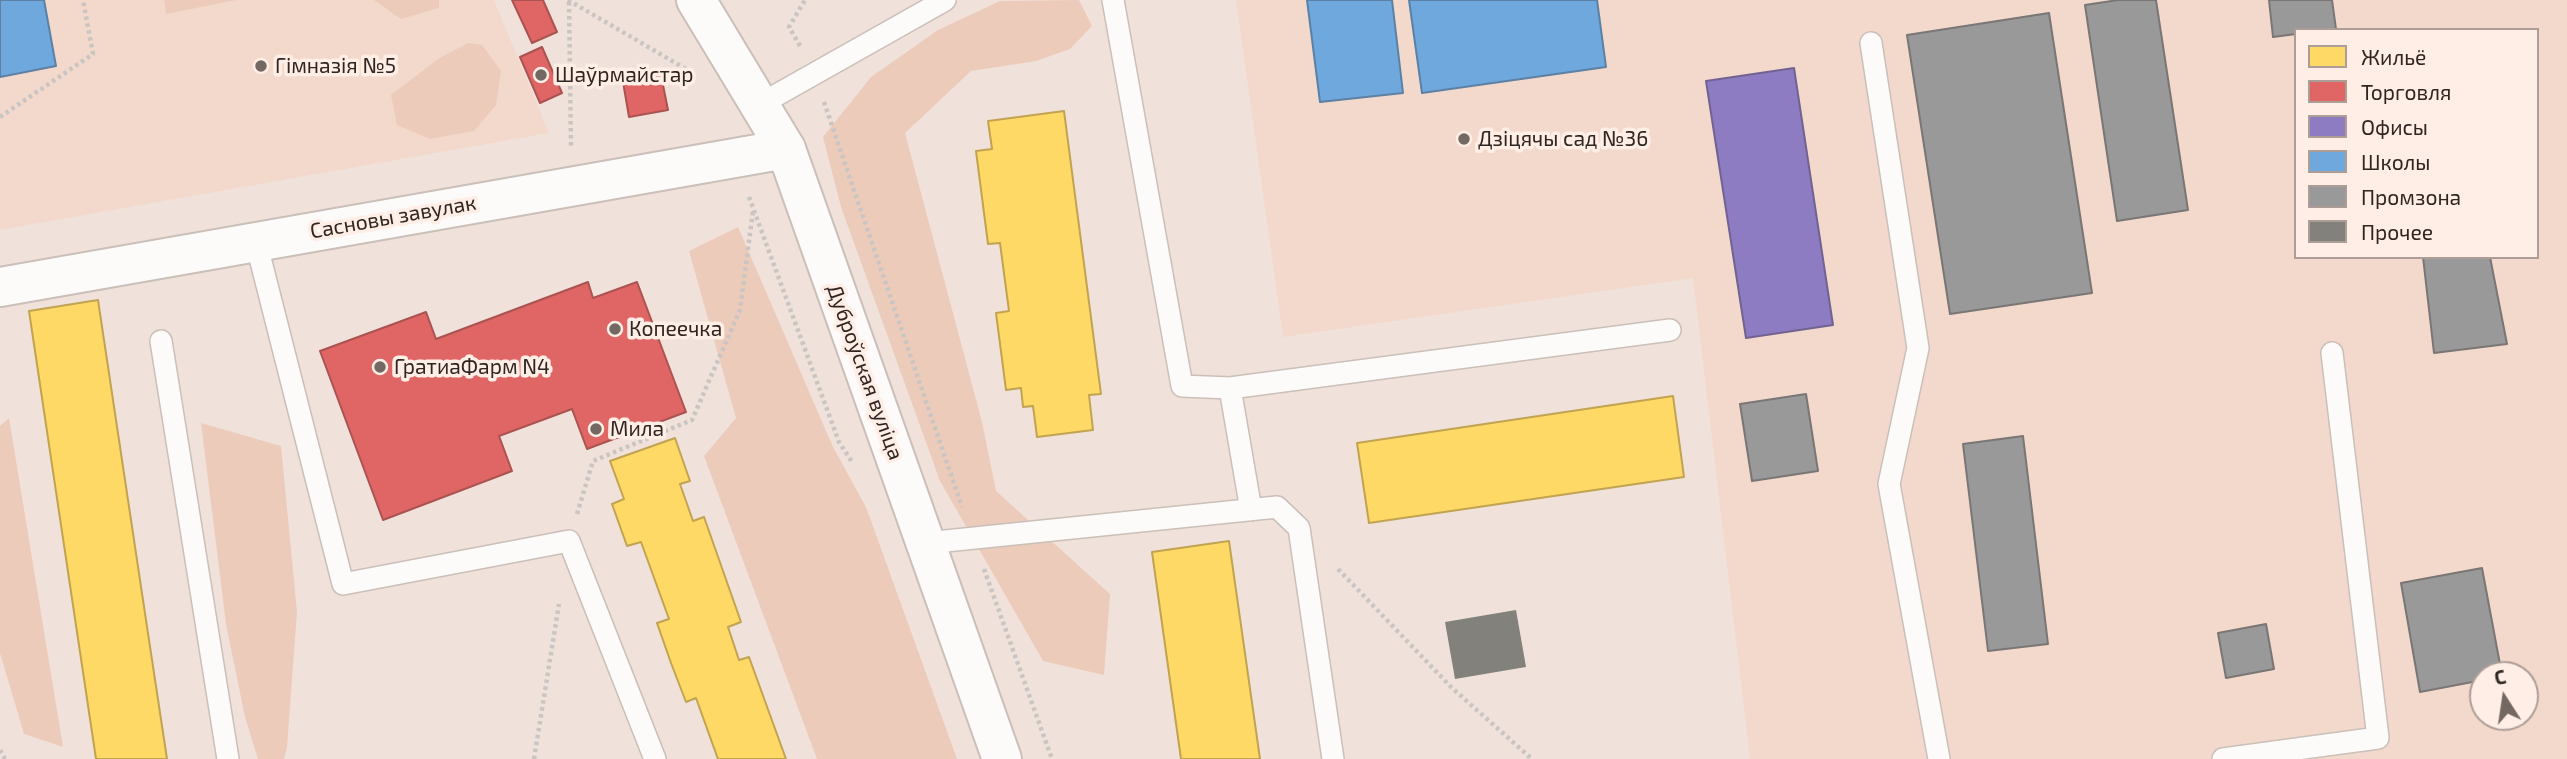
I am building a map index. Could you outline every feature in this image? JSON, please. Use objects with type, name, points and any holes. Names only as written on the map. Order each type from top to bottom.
[{"type":"main road","name":"Дуброўская вуліца","points":[[696,0],[786,149],[1002,759]]},
{"type":"main road","name":"Сасновы завулак","points":[[0,287],[786,149]]},
{"type":"lane","points":[[759,105],[945,0]]},
{"type":"lane","points":[[1113,0],[1182,386],[1230,388],[1670,330]]},
{"type":"lane","points":[[1871,43],[1918,348],[1889,484],[1939,759]]},
{"type":"lane","points":[[256,242],[343,584],[569,541],[654,759]]},
{"type":"lane","points":[[161,341],[228,759]]},
{"type":"lane","points":[[2223,759],[2378,737],[2332,353]]},
{"type":"lane","points":[[1230,388],[1251,510]]},
{"type":"lane","points":[[926,543],[1278,507],[1299,528],[1333,759]]},
{"type":"path","points":[[0,117],[93,54],[83,0]]},
{"type":"path","points":[[805,0],[789,27],[815,74],[973,538],[1052,759]]},
{"type":"path","points":[[569,1],[699,76]]},
{"type":"path","points":[[569,1],[571,151]]},
{"type":"path","points":[[534,759],[569,541],[593,461],[692,420],[740,310],[753,210]]},
{"type":"path","points":[[1299,528],[1452,688],[1532,759]]},
{"type":"path","points":[[0,750],[5,759]]},
{"type":"shaded area","name":"Гімназія №5","points":[[0,0],[494,0],[549,133],[0,230]]},
{"type":"shaded area","points":[[164,0],[236,0],[166,14]]},
{"type":"shaded area","points":[[374,0],[439,0],[439,8],[401,19]]},
{"type":"shaded area","points":[[1079,0],[1092,26],[1070,49],[1036,61],[971,71],[905,133],[982,422],[996,491],[1110,594],[1104,675],[1043,661],[940,481],[841,207],[823,137],[871,77],[938,30],[1000,1]]},
{"type":"shaded area","points":[[1236,0],[2567,0],[2567,759],[1750,759],[1693,278],[1283,337]]},
{"type":"shaded area","points":[[468,43],[482,45],[501,71],[496,105],[474,131],[430,139],[397,125],[391,95],[438,59]]},
{"type":"shaded area","points":[[738,227],[833,447],[866,507],[957,759],[817,759],[704,456],[736,418],[689,251]]},
{"type":"shaded area","points":[[9,418],[63,747],[24,734],[0,653],[0,426]]},
{"type":"shaded area","points":[[201,423],[281,446],[297,612],[284,759],[258,759],[245,717],[226,624]]},
{"type":"building: Жильё","points":[[1064,111],[1101,394],[1089,395],[1093,430],[1037,437],[1033,406],[1023,407],[1021,388],[1006,390],[996,313],[1009,311],[1000,243],[988,244],[976,151],[992,149],[988,121]]},
{"type":"building: Жильё","points":[[98,300],[167,759],[96,759],[29,311]]},
{"type":"building: Жильё","points":[[1673,396],[1684,477],[1369,523],[1357,443]]},
{"type":"building: Жильё","points":[[675,438],[690,481],[680,484],[693,521],[704,517],[741,622],[728,627],[739,660],[749,657],[786,759],[718,759],[696,698],[686,702],[671,663],[657,623],[669,619],[641,542],[627,546],[612,504],[624,499],[610,461]]},
{"type":"building: Жильё","points":[[1229,541],[1260,759],[1181,759],[1152,552]]},
{"type":"building: Торговля","points":[[512,0],[543,0],[557,32],[532,43]]},
{"type":"building: Торговля","name":"Шаўрмайстар","points":[[542,47],[562,93],[540,103],[520,57]]},
{"type":"building: Торговля","points":[[660,70],[668,110],[629,117],[622,76]]},
{"type":"building: Торговля","points":[[588,282],[593,298],[637,282],[686,412],[587,449],[572,409],[499,436],[512,471],[383,520],[320,351],[426,312],[436,339]]},
{"type":"building: Офисы","points":[[1794,68],[1833,325],[1746,338],[1706,81]]},
{"type":"building: Школы","points":[[0,0],[44,0],[56,66],[0,77]]},
{"type":"building: Школы","points":[[1307,0],[1392,0],[1403,93],[1320,102]]},
{"type":"building: Школы","points":[[1409,0],[1597,0],[1606,67],[1422,93]]},
{"type":"building: Промзона","points":[[2118,0],[2156,0],[2188,210],[2117,221],[2085,5]]},
{"type":"building: Промзона","points":[[2269,0],[2332,0],[2336,28],[2294,28],[2294,34],[2273,37]]},
{"type":"building: Промзона","points":[[2049,13],[2092,293],[1950,314],[1907,35]]},
{"type":"building: Промзона","points":[[2423,259],[2490,259],[2507,344],[2434,353]]},
{"type":"building: Промзона","points":[[1806,394],[1818,471],[1752,481],[1740,404]]},
{"type":"building: Промзона","points":[[2023,436],[2048,644],[1988,651],[1963,444]]},
{"type":"building: Промзона","points":[[2482,568],[2499,661],[2469,661],[2469,683],[2420,692],[2401,583]]},
{"type":"building: Промзона","points":[[2266,624],[2274,669],[2226,678],[2218,633]]},
{"type":"building: Прочее","points":[[1516,610],[1526,667],[1455,679],[1445,622]]},
{"type":"place","name":"Гімназія №5","points":[[261,66]]},
{"type":"place","name":"Шаўрмайстар","points":[[541,75]]},
{"type":"place","name":"Дзіцячы сад №36","points":[[1464,139]]},
{"type":"place","name":"Копеечка","points":[[615,329]]},
{"type":"place","name":"ГратиаФарм N4","points":[[380,367]]},
{"type":"place","name":"Мила","points":[[596,429]]}]
